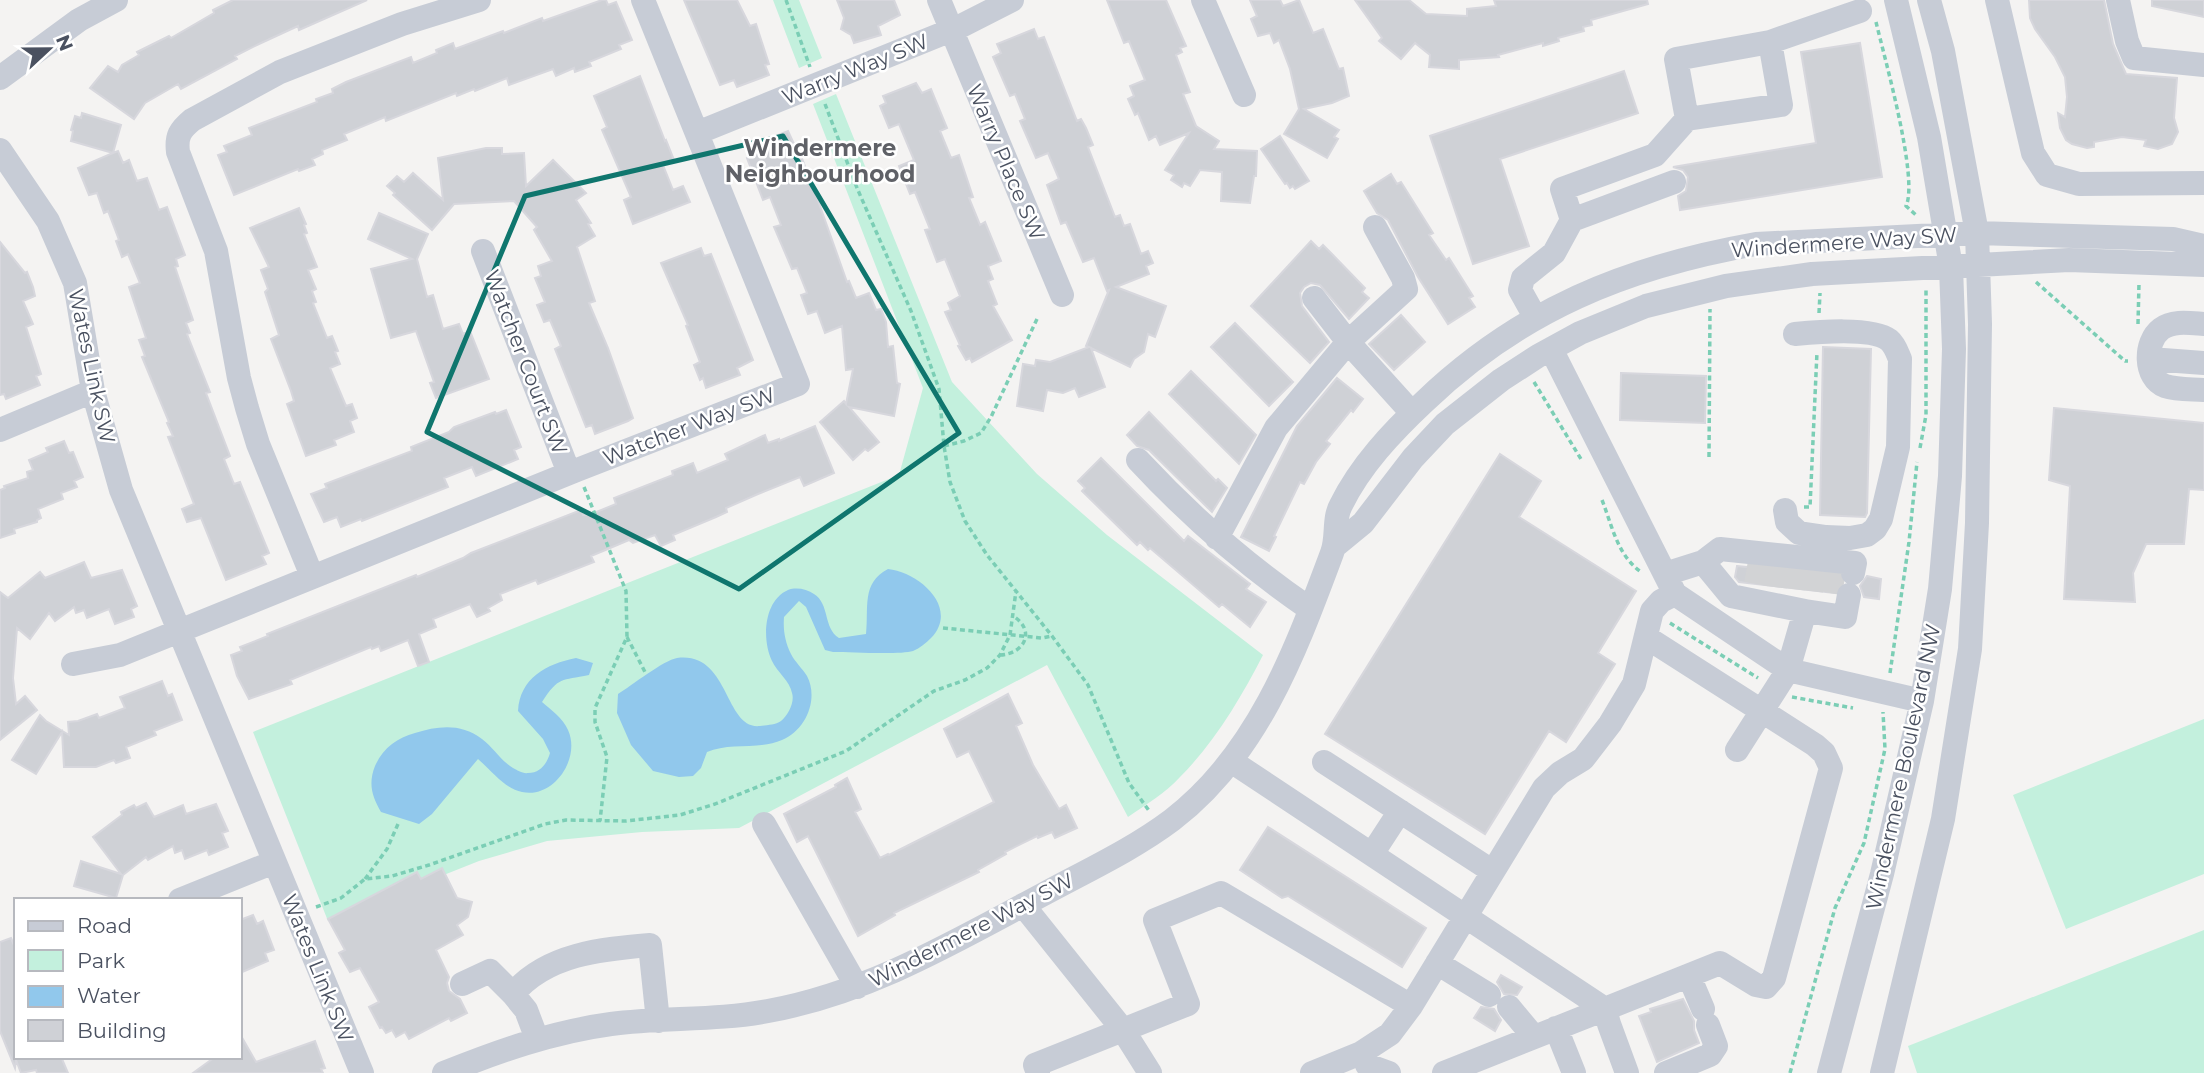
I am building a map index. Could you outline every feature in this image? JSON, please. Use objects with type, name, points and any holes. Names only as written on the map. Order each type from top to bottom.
[{"type":"street","points":[[0,78],[79,20],[116,0]]},
{"type":"street","points":[[312,576],[258,444],[239,378],[216,251],[178,152],[176,140],[180,129],[192,120],[280,72],[402,24],[479,0]]},
{"type":"street","name":"Watcher Way SW","points":[[180,631],[573,471],[798,384],[643,0]]},
{"type":"street","name":"Warry Place SW","points":[[939,0],[1062,295]]},
{"type":"street","name":"Warry Way SW","points":[[697,133],[951,30],[1012,0]]},
{"type":"street","points":[[1203,0],[1244,95]]},
{"type":"street","name":"Windermere Boulevard NW","points":[[1829,1073],[1882,874],[1922,701],[1940,589],[1950,476],[1954,349],[1951,267],[1928,137],[1896,0]]},
{"type":"street","name":"Windermere Boulevard NW","points":[[1882,1073],[1943,819],[1970,649],[1977,523],[1980,324],[1977,233],[1944,51],[1929,0]]},
{"type":"street","points":[[1997,0],[2033,153],[2047,175],[2079,184],[2204,183]]},
{"type":"street","points":[[2118,0],[2127,41],[2134,58],[2204,65]]},
{"type":"street","points":[[1687,119],[1676,59],[1770,42],[1868,16]]},
{"type":"street","points":[[1572,220],[1562,189],[1655,155],[1687,119],[1781,105],[1770,42]]},
{"type":"street","name":"Wates Link SW","points":[[0,150],[48,221],[66,260],[80,303],[93,391],[121,490],[362,1073]]},
{"type":"street","points":[[1535,317],[1520,290],[1523,278],[1554,253],[1572,220],[1674,182]]},
{"type":"street","points":[[1217,538],[1276,428],[1348,342],[1406,289],[1403,278],[1375,228]]},
{"type":"street","name":"Windermere Way SW","points":[[444,1073],[556,1033],[615,1023],[705,1019],[768,1011],[857,987],[933,954],[1132,846],[1161,827],[1195,800],[1246,742],[1286,669],[1335,547],[1338,508],[1376,453],[1412,413],[1456,371],[1535,317],[1581,295],[1650,269],[1721,250],[1756,244],[1977,233],[2173,239],[2204,246]]},
{"type":"street","name":"Watcher Court SW","points":[[483,251],[573,471]]},
{"type":"street","name":"Windermere Way SW","points":[[1335,547],[1363,523],[1413,458],[1445,424],[1501,380],[1580,333],[1646,306],[1710,290],[1821,273],[2069,260],[2204,265]]},
{"type":"street","points":[[1314,298],[1348,342],[1412,413]]},
{"type":"street","points":[[2143,361],[2153,337],[2160,329],[2177,323],[2204,324]]},
{"type":"street","points":[[1792,509],[1787,522],[1799,533],[1850,538],[1867,535],[1881,519],[1898,447],[1900,359],[1895,347],[1887,338],[1876,334],[1807,332]]},
{"type":"street","points":[[1551,349],[1670,584],[1788,670],[1922,701]]},
{"type":"street","points":[[2143,361],[2204,363]]},
{"type":"street","points":[[2143,361],[2156,380],[2164,385],[2204,390]]},
{"type":"street","points":[[0,430],[93,391]]},
{"type":"street","points":[[1138,460],[1171,496],[1217,538],[1265,578],[1310,608]]},
{"type":"street","points":[[1312,1073],[1370,1066],[1411,1006],[1544,788],[1560,773],[1583,759],[1610,724],[1634,684],[1652,611],[1670,584],[1720,549],[1800,582]]},
{"type":"street","points":[[1703,562],[1731,596],[1800,582]]},
{"type":"street","points":[[1737,750],[1788,670],[1800,582]]},
{"type":"street","points":[[73,664],[120,655],[180,631]]},
{"type":"street","points":[[1450,1072],[1720,963],[1756,985],[1766,987],[1774,978],[1831,768],[1825,753],[1646,636]]},
{"type":"street","points":[[1231,761],[1605,1009],[1627,1073]]},
{"type":"street","points":[[1324,762],[1492,871]]},
{"type":"street","points":[[1372,854],[1400,811]]},
{"type":"street","points":[[764,824],[857,987]]},
{"type":"street","points":[[185,898],[274,862]]},
{"type":"street","points":[[1038,1073],[1035,1065],[1188,1004],[1154,920],[1221,893],[1411,1006]]},
{"type":"street","points":[[1023,905],[1122,1030],[1150,1073]]},
{"type":"street","points":[[513,994],[523,982],[556,962],[602,949],[650,945],[658,1021]]},
{"type":"street","points":[[1437,963],[1545,1033],[1574,1073]]},
{"type":"street","points":[[462,984],[490,971],[526,1010],[537,1039]]},
{"type":"street","points":[[1666,1073],[1710,1055],[1716,1046],[1689,976]]},
{"type":"path","points":[[786,0],[857,188],[911,311],[939,388],[950,482],[965,521],[987,555],[1052,636],[1087,685],[1129,783],[1161,827]]},
{"type":"path","points":[[1868,16],[1905,150],[1910,190],[1906,206],[1916,214],[1919,236]]},
{"type":"path","points":[[1792,509],[1810,507],[1807,332],[1821,273]]},
{"type":"path","points":[[2137,325],[2139,276]]},
{"type":"path","points":[[2034,281],[2124,361],[2143,361]]},
{"type":"path","points":[[1709,457],[1710,290]]},
{"type":"path","points":[[944,446],[964,441],[981,432],[991,417],[1037,319]]},
{"type":"path","points":[[573,471],[626,591],[627,637],[595,708],[595,722],[607,757],[600,821]]},
{"type":"path","points":[[365,879],[392,876],[429,865],[545,824],[566,820],[600,821],[680,815],[715,804],[846,751],[934,691],[965,680],[987,668],[1000,655],[1010,635],[1016,591]]},
{"type":"path","points":[[1000,655],[1018,651],[1024,645],[1026,636],[1020,620],[1013,616]]},
{"type":"path","points":[[943,628],[1042,638],[1052,636]]},
{"type":"path","points":[[627,637],[645,671]]},
{"type":"path","points":[[296,915],[341,898],[365,879],[387,849],[398,824]]},
{"type":"highlighted area","points":[[783,136],[959,433],[739,589],[427,432],[525,196]]},
{"type":"green space","points":[[773,0],[799,0],[822,58],[799,68]]},
{"type":"green space","points":[[836,94],[952,382],[1037,474],[1107,535],[1263,655],[1236,704],[1204,750],[1180,777],[1162,794],[1128,817],[1047,665],[739,828],[642,832],[547,841],[479,861],[328,921],[253,732],[899,475],[923,388],[813,104]]},
{"type":"green space","points":[[2204,719],[2204,874],[2066,929],[2013,795]]},
{"type":"green space","points":[[2204,930],[2204,1073],[1917,1073],[1908,1046]]},
{"type":"water","points":[[888,569],[912,577],[923,584],[938,604],[941,615],[939,627],[920,647],[913,651],[897,653],[825,650],[806,607],[799,601],[784,617],[787,645],[794,660],[807,676],[812,694],[808,713],[798,729],[773,743],[725,747],[707,752],[701,768],[693,776],[679,777],[653,771],[631,745],[617,713],[618,694],[656,668],[677,658],[694,659],[707,666],[717,677],[739,716],[748,724],[760,726],[781,721],[790,708],[793,697],[789,684],[769,653],[767,622],[774,603],[788,590],[808,591],[819,598],[834,634],[839,638],[866,634],[870,589],[879,575]]},
{"type":"water","points":[[576,658],[593,663],[589,675],[561,681],[542,702],[563,722],[571,741],[568,764],[554,783],[545,789],[522,792],[504,783],[478,759],[432,814],[419,824],[381,812],[371,784],[375,766],[386,749],[408,735],[449,727],[466,730],[482,739],[516,770],[533,773],[540,769],[550,753],[543,739],[518,711],[520,699],[529,681],[537,674],[555,664]]},
{"type":"building","points":[[233,0],[367,0],[299,30],[298,26],[259,44],[181,89],[178,84],[145,103],[134,119],[90,88],[108,66],[118,72],[122,65],[139,55],[137,52],[169,36],[171,38]]},
{"type":"building","points":[[606,0],[608,5],[616,2],[632,40],[619,45],[621,49],[589,62],[591,66],[575,72],[574,68],[556,76],[553,69],[509,85],[507,78],[475,91],[474,89],[457,96],[456,93],[386,121],[385,117],[344,134],[347,140],[322,150],[323,154],[312,159],[315,165],[299,171],[298,169],[234,195],[218,155],[227,152],[224,146],[252,135],[249,128],[317,102],[316,99],[333,93],[332,89],[346,82],[411,57],[413,63],[453,43],[455,49]]},
{"type":"building","points":[[684,0],[737,0],[750,26],[756,24],[769,64],[765,65],[769,75],[737,87],[734,80],[720,85]]},
{"type":"building","points":[[837,0],[894,0],[900,15],[878,26],[881,35],[854,43],[851,35],[841,29],[844,18]]},
{"type":"building","points":[[1107,0],[1166,0],[1186,46],[1180,48],[1182,52],[1176,55],[1190,92],[1183,94],[1196,126],[1219,141],[1214,149],[1257,151],[1256,176],[1250,203],[1221,201],[1222,172],[1200,170],[1190,186],[1184,183],[1182,187],[1171,180],[1174,175],[1165,170],[1189,133],[1160,145],[1156,136],[1149,140],[1138,113],[1135,115],[1128,99],[1134,96],[1130,86],[1145,80],[1129,41],[1124,43]]},
{"type":"building","points":[[1250,0],[1280,0],[1283,6],[1299,0],[1313,33],[1323,29],[1339,69],[1343,68],[1349,96],[1304,109],[1339,130],[1334,137],[1338,139],[1327,158],[1284,134],[1299,109],[1290,69],[1279,40],[1274,43],[1270,33],[1258,36],[1251,19],[1257,16]]},
{"type":"building","points":[[1355,0],[1409,0],[1426,14],[1467,16],[1467,9],[1496,6],[1494,0],[1647,0],[1648,4],[1591,20],[1592,25],[1583,27],[1584,31],[1558,38],[1559,41],[1543,46],[1543,43],[1498,55],[1499,57],[1459,60],[1459,69],[1429,67],[1430,55],[1415,43],[1401,59],[1379,41],[1382,38]]},
{"type":"building","points":[[2029,0],[2104,0],[2113,44],[2126,74],[2177,78],[2174,118],[2178,132],[2172,144],[2158,149],[2144,146],[2146,140],[2122,137],[2094,142],[2094,147],[2087,148],[2066,140],[2060,128],[2058,113],[2065,117],[2065,77],[2055,57],[2035,29],[2030,18]]},
{"type":"building","points":[[2152,0],[2204,0],[2204,17],[2152,6]]},
{"type":"building","points":[[1034,29],[1038,39],[1044,37],[1077,121],[1081,119],[1086,128],[1093,145],[1088,147],[1115,217],[1120,215],[1124,226],[1130,224],[1141,254],[1148,251],[1153,263],[1146,266],[1149,274],[1116,287],[1166,306],[1155,337],[1148,334],[1144,352],[1134,359],[1130,367],[1091,348],[1105,387],[1079,397],[1075,388],[1063,393],[1047,390],[1043,411],[1017,406],[1023,364],[1035,366],[1036,360],[1050,362],[1089,347],[1086,346],[1109,290],[1107,291],[1094,258],[1083,262],[1066,222],[1061,224],[1047,185],[1059,179],[1048,153],[1036,158],[1020,121],[1025,119],[1015,94],[1010,96],[993,57],[1001,53],[997,44]]},
{"type":"building","points":[[1860,43],[1882,177],[1680,210],[1678,196],[1686,191],[1688,177],[1683,170],[1673,167],[1816,143],[1801,52]]},
{"type":"building","points":[[1624,71],[1638,113],[1500,159],[1529,246],[1473,264],[1430,136]]},
{"type":"building","points":[[640,76],[674,160],[663,165],[673,190],[683,186],[690,202],[633,224],[624,200],[631,197],[602,130],[607,127],[594,96]]},
{"type":"building","points":[[916,83],[922,93],[931,89],[947,128],[940,131],[951,158],[959,155],[973,197],[969,198],[980,225],[985,222],[1001,261],[988,266],[993,279],[988,281],[997,304],[993,306],[1012,340],[972,362],[970,358],[966,360],[958,346],[960,345],[945,312],[951,310],[948,303],[960,296],[945,259],[937,262],[925,230],[930,229],[915,192],[910,194],[899,166],[914,160],[899,124],[889,128],[880,106],[886,103],[883,96]]},
{"type":"building","points":[[82,113],[121,125],[113,153],[71,141],[75,116],[81,118]]},
{"type":"building","points":[[788,131],[794,144],[796,143],[847,282],[849,281],[856,298],[869,293],[876,310],[881,309],[886,322],[888,347],[893,346],[897,383],[900,384],[894,416],[849,407],[879,442],[868,451],[865,449],[853,460],[820,422],[844,401],[846,404],[853,369],[846,370],[842,326],[825,333],[817,311],[808,314],[801,295],[807,293],[797,268],[792,269],[774,227],[781,225],[770,197],[763,200],[747,158],[755,155],[751,146]]},
{"type":"building","points":[[1280,136],[1309,181],[1295,189],[1285,184],[1261,149]]},
{"type":"building","points":[[486,148],[502,148],[502,154],[524,153],[526,186],[553,160],[586,193],[576,200],[591,223],[588,224],[595,236],[577,247],[595,301],[589,303],[633,418],[628,421],[595,434],[592,425],[586,427],[555,349],[561,346],[550,320],[544,322],[537,305],[545,302],[535,278],[541,276],[538,266],[552,261],[534,230],[537,227],[514,201],[454,204],[432,230],[393,195],[395,193],[387,186],[397,176],[404,182],[413,173],[443,200],[438,158]]},
{"type":"building","points":[[118,151],[123,163],[129,160],[137,181],[147,178],[159,210],[167,207],[185,255],[176,259],[178,266],[175,267],[193,320],[186,323],[190,333],[187,334],[210,392],[206,393],[230,456],[224,459],[234,484],[240,482],[269,553],[262,556],[266,564],[226,580],[201,518],[187,522],[182,509],[194,504],[168,437],[173,436],[167,423],[169,422],[142,357],[145,356],[139,340],[146,338],[129,287],[140,283],[128,254],[122,257],[108,211],[104,213],[97,193],[89,195],[78,168]]},
{"type":"building","points":[[1391,174],[1397,184],[1401,182],[1433,233],[1429,235],[1446,260],[1449,258],[1473,296],[1469,298],[1475,307],[1448,324],[1418,277],[1388,220],[1377,213],[1364,191]]},
{"type":"building","points":[[299,208],[306,224],[307,233],[304,234],[317,267],[308,270],[316,289],[312,291],[316,302],[313,303],[327,338],[332,336],[338,351],[335,352],[340,364],[330,368],[346,406],[352,404],[357,418],[350,421],[354,432],[334,440],[336,445],[306,456],[287,404],[294,401],[271,339],[279,335],[261,270],[269,267],[250,228]]},
{"type":"building","points":[[379,213],[428,234],[417,259],[427,297],[433,295],[443,329],[459,324],[463,334],[470,331],[489,379],[436,398],[430,383],[434,382],[416,331],[391,338],[371,269],[412,259],[368,239]]},
{"type":"building","points":[[1311,241],[1319,249],[1323,245],[1365,288],[1362,292],[1369,298],[1349,319],[1320,285],[1311,283],[1304,287],[1300,293],[1302,306],[1329,342],[1310,363],[1251,306]]},
{"type":"building","points":[[0,242],[25,273],[27,272],[33,287],[35,296],[23,301],[33,324],[26,327],[41,374],[36,376],[40,385],[6,399],[4,394],[0,395]]},
{"type":"building","points":[[701,248],[704,256],[711,254],[753,360],[737,368],[740,375],[706,388],[694,365],[700,362],[686,326],[688,325],[661,263]]},
{"type":"building","points":[[1401,315],[1425,342],[1394,370],[1369,344]]},
{"type":"building","points":[[1235,323],[1293,382],[1269,406],[1211,347]]},
{"type":"building","points":[[1823,347],[1871,349],[1865,517],[1820,515]]},
{"type":"building","points":[[1191,371],[1256,435],[1239,464],[1169,394]]},
{"type":"building","points":[[1621,373],[1706,376],[1705,423],[1620,420]]},
{"type":"building","points":[[1337,378],[1363,399],[1326,441],[1330,444],[1304,484],[1300,482],[1269,551],[1241,537],[1297,426]]},
{"type":"building","points":[[2054,408],[2204,423],[2204,490],[2189,489],[2184,544],[2146,544],[2133,573],[2135,602],[2064,599],[2070,486],[2049,480]]},
{"type":"building","points":[[506,410],[521,447],[514,450],[518,459],[476,476],[472,467],[444,478],[448,487],[362,521],[361,519],[341,527],[337,517],[324,522],[311,494],[327,488],[325,484],[412,451],[411,447],[449,432],[454,427]]},
{"type":"building","points":[[1149,412],[1216,481],[1218,479],[1227,488],[1212,512],[1149,450],[1137,446],[1127,435]]},
{"type":"building","points":[[815,426],[834,473],[804,486],[800,477],[758,494],[726,508],[727,512],[673,535],[675,540],[661,546],[655,535],[633,543],[629,540],[591,556],[594,562],[538,584],[536,580],[500,594],[502,600],[488,608],[490,611],[477,617],[470,604],[433,619],[436,627],[419,634],[429,662],[418,666],[408,640],[381,651],[379,646],[372,649],[371,647],[290,680],[292,684],[249,699],[237,676],[231,655],[242,651],[240,647],[268,636],[267,634],[581,510],[583,515],[589,515],[616,504],[614,498],[673,475],[672,471],[693,463],[697,473],[728,460],[725,454],[765,435],[768,443]]},
{"type":"building","points":[[64,441],[69,453],[73,452],[83,477],[74,481],[77,487],[61,493],[63,499],[38,509],[41,518],[37,522],[14,529],[15,533],[0,538],[0,490],[5,488],[4,486],[28,478],[27,472],[33,470],[29,460],[48,452],[46,448]]},
{"type":"building","points":[[1500,454],[1541,481],[1519,517],[1636,591],[1598,653],[1615,664],[1566,742],[1549,731],[1485,834],[1325,734]]},
{"type":"building","points":[[1101,458],[1184,541],[1188,536],[1250,584],[1246,589],[1266,602],[1250,627],[1222,604],[1219,607],[1150,548],[1148,550],[1140,542],[1137,545],[1082,491],[1085,488],[1078,481]]},
{"type":"building","points":[[84,562],[91,578],[122,570],[137,606],[131,609],[134,617],[115,624],[109,609],[87,618],[84,610],[76,613],[74,607],[55,621],[49,613],[30,639],[17,628],[13,678],[16,704],[25,696],[37,710],[0,740],[0,592],[8,598],[40,572],[45,578]]},
{"type":"building","points":[[1737,566],[1839,576],[1842,582],[1834,593],[1739,582],[1735,577]]},
{"type":"building","points":[[1867,576],[1881,579],[1879,599],[1864,597],[1860,586]]},
{"type":"building","points":[[162,681],[168,696],[172,694],[182,720],[154,731],[156,735],[126,747],[130,758],[116,763],[114,760],[96,767],[64,767],[62,732],[36,774],[12,760],[40,715],[69,735],[68,722],[97,714],[99,718],[125,708],[120,697]]},
{"type":"building","points":[[1008,694],[1022,723],[1016,726],[1033,765],[1059,809],[1066,805],[1077,828],[1055,838],[1052,832],[1038,838],[1037,836],[1005,852],[1006,854],[978,870],[979,872],[894,913],[895,915],[858,936],[808,836],[797,842],[784,814],[836,787],[835,785],[847,778],[861,809],[855,812],[880,858],[994,802],[969,751],[957,757],[944,729]]},
{"type":"building","points":[[146,803],[154,817],[183,805],[186,814],[216,804],[228,831],[222,833],[228,847],[209,855],[207,850],[185,859],[182,850],[175,853],[173,846],[148,860],[146,857],[123,875],[116,898],[74,886],[81,861],[121,874],[93,837],[122,815],[121,812],[134,805],[136,808]]},
{"type":"building","points":[[1268,827],[1426,928],[1402,967],[1288,896],[1282,898],[1240,870]]},
{"type":"building","points":[[442,868],[457,898],[472,902],[468,917],[457,925],[463,935],[436,950],[449,977],[449,991],[460,999],[467,1013],[451,1021],[449,1018],[409,1039],[405,1032],[396,1037],[392,1030],[386,1033],[380,1028],[369,1007],[379,1002],[360,968],[350,972],[339,953],[345,950],[328,919],[417,872],[421,879]]},
{"type":"building","points":[[253,915],[257,924],[263,921],[274,950],[265,953],[268,961],[242,972],[242,919]]},
{"type":"building","points":[[11,938],[14,945],[14,1059],[62,1059],[68,1073],[37,1073],[36,1070],[21,1073],[16,1060],[15,1068],[0,1031],[0,942]]},
{"type":"building","points":[[1501,975],[1522,987],[1517,995],[1504,994],[1497,982]]},
{"type":"building","points":[[1683,999],[1694,1021],[1699,1043],[1657,1062],[1639,1016],[1651,1012],[1650,1009]]},
{"type":"building","points":[[1481,1007],[1494,1009],[1501,1020],[1495,1031],[1474,1018]]},
{"type":"building","points":[[242,1038],[256,1062],[315,1041],[325,1068],[321,1069],[323,1073],[193,1073],[212,1059],[242,1059]]},
{"type":"tunnel","points":[[1756,584],[1760,562]]},
{"type":"tunnel","points":[[1775,587],[1778,564]]},
{"type":"tunnel","points":[[1793,589],[1796,567]]},
{"type":"tunnel","points":[[1811,591],[1814,569]]},
{"type":"tunnel","points":[[1830,593],[1834,571]]},
{"type":"district","name":"Windermere Neighbourhood","points":[[820,161]]}]
